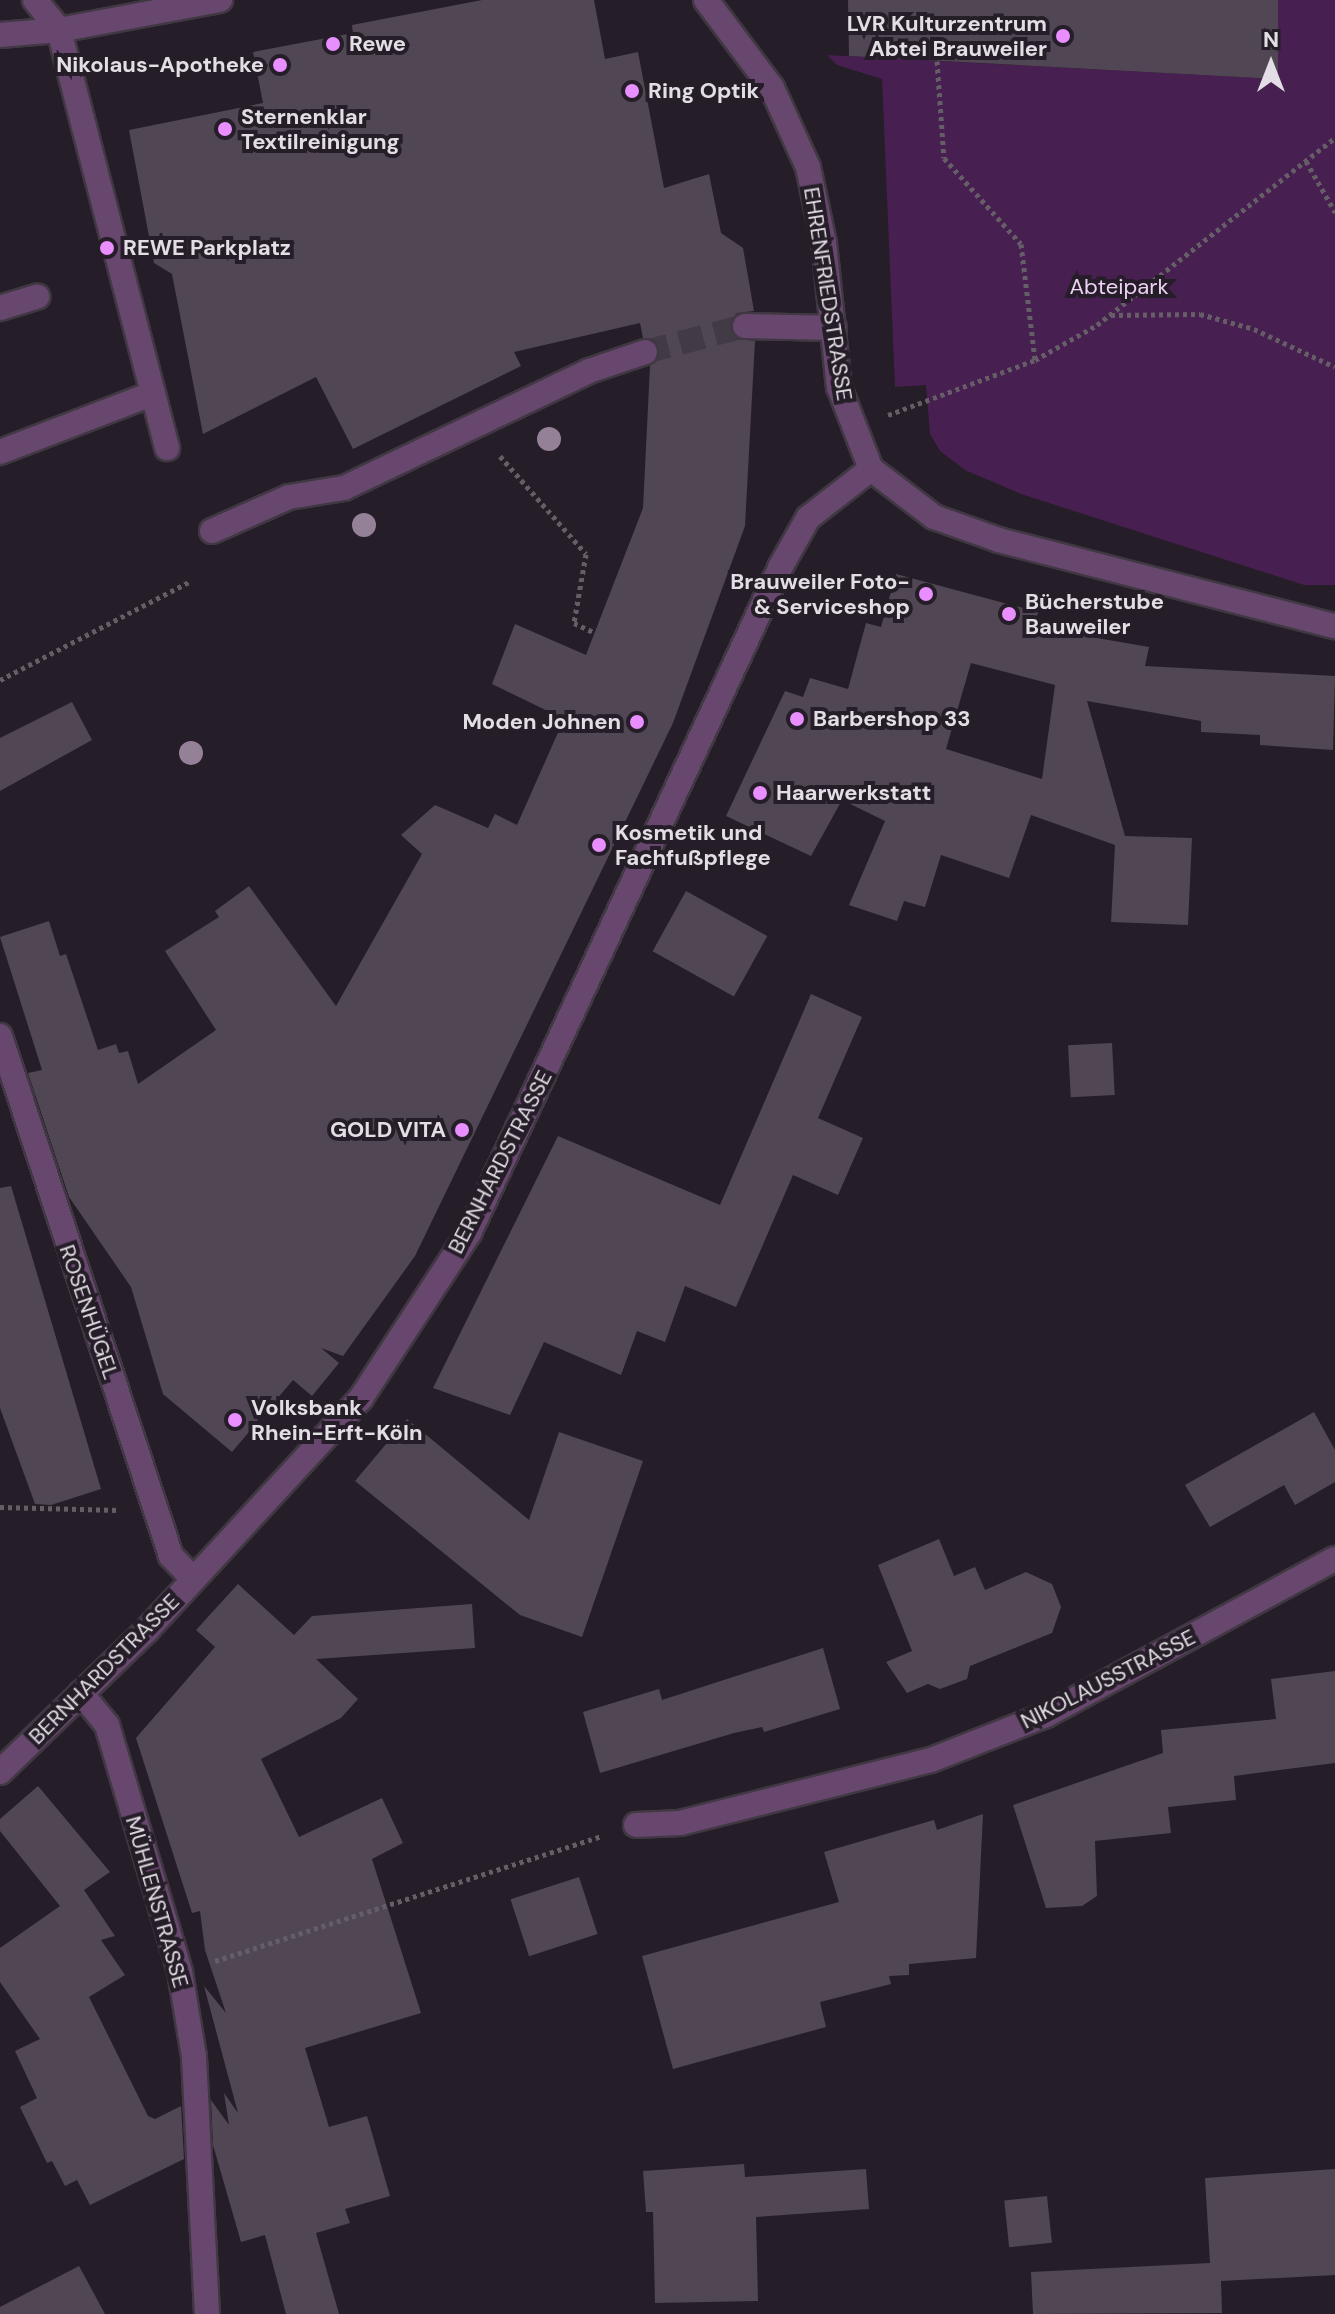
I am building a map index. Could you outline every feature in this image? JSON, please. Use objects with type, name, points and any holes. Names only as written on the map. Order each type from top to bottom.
[{"type":"street","points":[[35,0],[59,30],[167,448]]},
{"type":"street","name":"EHRENFRIEDSTRASSE","points":[[706,0],[772,88],[808,167],[834,328],[839,387],[852,428],[871,469]]},
{"type":"street","points":[[0,35],[59,30],[211,1]]},
{"type":"street","points":[[0,308],[37,297]]},
{"type":"street","points":[[745,326],[834,328]]},
{"type":"street","points":[[212,531],[289,497],[344,488],[589,371],[645,352]]},
{"type":"street","points":[[0,452],[152,394]]},
{"type":"street","points":[[871,469],[934,517],[999,540],[1335,626]]},
{"type":"street","name":"BERNHARDSTRASSE","points":[[0,1772],[193,1579],[361,1398],[469,1233],[781,566],[808,518],[871,469]]},
{"type":"street","name":"ROSENHÜGEL","points":[[0,1036],[171,1556],[193,1579]]},
{"type":"street","name":"NIKOLAUSSTRASSE","points":[[636,1825],[680,1823],[931,1760],[1046,1715],[1335,1559]]},
{"type":"street","name":"MÜHLENSTRASSE","points":[[81,1693],[107,1725],[180,1972],[194,2057],[207,2314]]},
{"type":"path","points":[[937,61],[944,158],[1021,244],[1035,360]]},
{"type":"path","points":[[852,428],[1035,360],[1108,316],[1335,138]]},
{"type":"path","points":[[1306,161],[1335,212]]},
{"type":"path","points":[[1108,316],[1200,314],[1254,329],[1335,367]]},
{"type":"path","points":[[516,475],[586,554],[574,623],[595,633]]},
{"type":"path","points":[[0,680],[191,581]]},
{"type":"path","points":[[0,1507],[157,1511]]},
{"type":"path","points":[[180,1972],[636,1825]]},
{"type":"green space","name":"Abteipark","points":[[1277,0],[1335,0],[1335,585],[1304,585],[1021,494],[965,470],[940,451],[930,434],[926,385],[895,387],[882,79],[837,65],[827,55],[1278,79]]},
{"type":"building","points":[[482,0],[594,0],[605,59],[638,52],[664,188],[709,174],[721,233],[743,248],[754,311],[737,313],[730,325],[737,338],[755,341],[745,526],[673,723],[415,1256],[343,1356],[321,1348],[339,1363],[312,1396],[293,1380],[232,1452],[163,1394],[131,1287],[69,1197],[28,1073],[42,1070],[0,937],[49,921],[60,956],[66,954],[98,1050],[116,1044],[119,1053],[128,1051],[138,1084],[216,1030],[165,951],[219,917],[215,911],[249,886],[336,1006],[422,854],[401,835],[435,805],[488,828],[495,814],[517,825],[564,719],[492,684],[515,624],[586,655],[643,508],[650,366],[659,348],[643,338],[640,323],[514,352],[521,366],[353,449],[316,377],[203,434],[172,274],[154,263],[129,130],[263,103],[253,52],[353,33],[352,25]]},
{"type":"building","name":"LVR Kulturzentrum Abtei Brauweiler","points":[[848,0],[1278,0],[1278,79],[849,56]]},
{"type":"building","points":[[896,574],[1038,612],[1034,627],[1062,632],[1064,618],[1068,633],[1149,647],[1145,666],[1335,676],[1333,750],[1260,745],[1260,735],[1201,732],[1201,721],[1087,701],[1125,836],[1192,838],[1188,925],[1111,922],[1115,845],[1031,815],[1009,878],[941,855],[925,907],[904,901],[897,921],[849,905],[885,821],[842,800],[811,856],[726,816],[785,691],[803,697],[810,678],[848,689],[866,623],[881,627]],"holes":[[[971,663],[1055,685],[1042,779],[946,749]]]},
{"type":"building","points":[[72,702],[92,740],[0,791],[0,738]]},
{"type":"building","points":[[686,891],[767,936],[734,996],[653,951]]},
{"type":"building","points":[[811,994],[862,1017],[818,1118],[863,1138],[838,1195],[793,1175],[736,1307],[685,1286],[665,1342],[637,1331],[621,1375],[544,1342],[510,1415],[433,1388],[558,1136],[720,1205]]},
{"type":"building","points":[[1112,1043],[1115,1095],[1071,1097],[1068,1045]]},
{"type":"building","points":[[11,1186],[101,1489],[51,1505],[35,1504],[0,1408],[0,1188]]},
{"type":"building","points":[[1314,1412],[1335,1450],[1335,1482],[1295,1505],[1284,1485],[1210,1527],[1185,1485]]},
{"type":"building","points":[[407,1419],[529,1520],[559,1432],[643,1461],[582,1637],[520,1615],[355,1481]]},
{"type":"building","points":[[939,1539],[954,1576],[975,1567],[985,1590],[1026,1572],[1052,1584],[1061,1607],[1052,1633],[970,1666],[967,1679],[940,1689],[928,1684],[907,1693],[886,1662],[912,1651],[878,1565]]},
{"type":"building","points":[[238,1584],[294,1635],[312,1616],[472,1604],[475,1648],[316,1659],[358,1699],[341,1718],[261,1759],[299,1837],[382,1798],[403,1843],[372,1859],[421,2013],[305,2048],[329,2127],[367,2116],[390,2196],[345,2209],[350,2223],[316,2233],[339,2314],[286,2314],[265,2235],[241,2242],[213,2145],[211,2100],[229,2125],[224,2093],[238,2113],[204,1986],[226,2013],[205,1950],[200,1911],[192,1913],[136,1738],[215,1647],[196,1630]]},
{"type":"building","points":[[823,1648],[840,1709],[764,1732],[762,1727],[734,1733],[600,1773],[583,1712],[659,1689],[662,1700]]},
{"type":"building","points":[[1335,1671],[1335,1763],[1234,1776],[1236,1800],[1168,1807],[1171,1833],[1095,1841],[1097,1896],[1082,1906],[1046,1908],[1013,1805],[1163,1753],[1161,1730],[1276,1719],[1271,1679]]},
{"type":"building","points":[[38,1786],[110,1872],[84,1890],[115,1936],[101,1940],[125,1975],[89,1997],[148,2116],[155,2119],[181,2106],[184,2159],[90,2205],[77,2180],[65,2186],[52,2161],[47,2163],[20,2107],[37,2098],[15,2051],[40,2039],[0,1982],[0,1948],[60,1906],[0,1831],[0,1819]]},
{"type":"building","points":[[983,1814],[976,1958],[909,1964],[909,1975],[889,1976],[891,1984],[820,2002],[826,2027],[673,2069],[642,1956],[839,1902],[824,1852],[934,1820],[937,1830]]},
{"type":"building","points":[[579,1877],[598,1934],[529,1956],[511,1899]]},
{"type":"building","points":[[744,2164],[745,2177],[866,2169],[869,2209],[756,2217],[758,2301],[655,2303],[653,2212],[646,2212],[643,2171]]},
{"type":"building","points":[[1335,2169],[1335,2275],[1221,2281],[1222,2313],[1033,2314],[1031,2272],[1210,2263],[1205,2178]]},
{"type":"building","points":[[1047,2196],[1052,2243],[1009,2247],[1004,2200]]},
{"type":"building","points":[[79,2266],[105,2314],[0,2314],[0,2307]]},
{"type":"tunnel","points":[[645,352],[745,326]]},
{"type":"place","name":"LVR Kulturzentrum Abtei Brauweiler","points":[[1063,36]]},
{"type":"place","name":"Rewe","points":[[333,44]]},
{"type":"place","name":"Nikolaus-Apotheke","points":[[280,65]]},
{"type":"place","name":"Ring Optik","points":[[632,91]]},
{"type":"place","name":"Sternenklar Textilreinigung","points":[[225,129]]},
{"type":"place","name":"REWE Parkplatz","points":[[107,248]]},
{"type":"place","name":"Brauweiler Foto- & Serviceshop","points":[[926,594]]},
{"type":"place","name":"Bücherstube Bauweiler","points":[[1009,614]]},
{"type":"place","name":"Barbershop 33","points":[[797,719]]},
{"type":"place","name":"Moden Johnen","points":[[637,722]]},
{"type":"place","name":"Haarwerkstatt","points":[[760,793]]},
{"type":"place","name":"Kosmetik und Fachfußpflege","points":[[599,845]]},
{"type":"place","name":"GOLD VITA","points":[[462,1130]]},
{"type":"place","name":"Volksbank Rhein-Erft-Köln","points":[[235,1420]]}]
